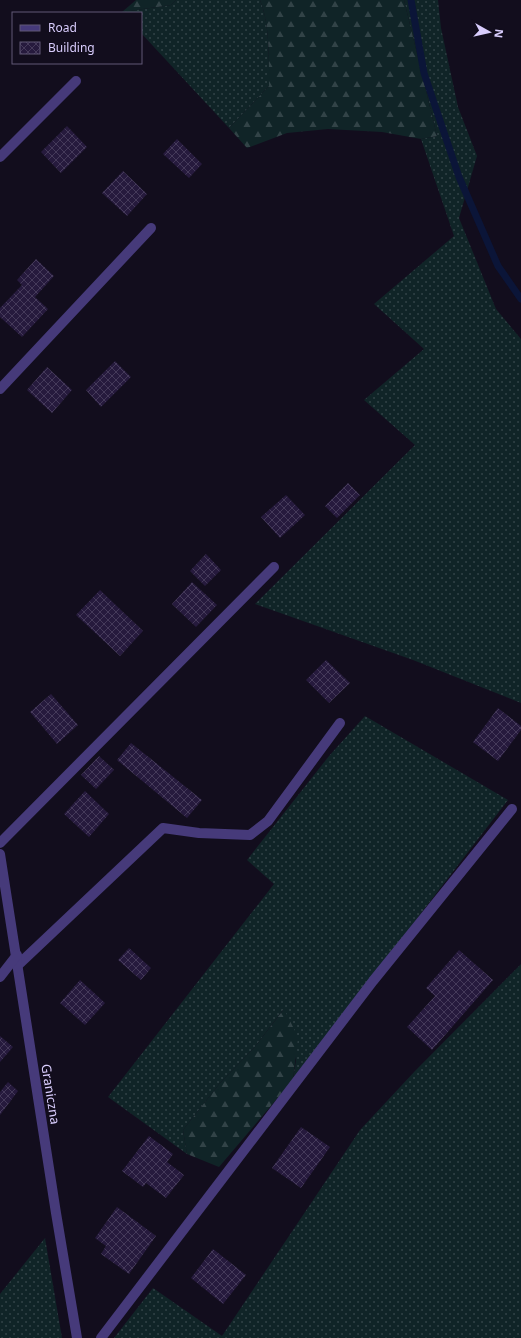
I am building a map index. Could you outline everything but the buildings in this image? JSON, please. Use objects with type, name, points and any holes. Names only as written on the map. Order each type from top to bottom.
[{"type":"street","points":[[0,157],[76,81]]},
{"type":"street","points":[[0,389],[151,228]]},
{"type":"street","points":[[0,843],[274,567]]},
{"type":"street","points":[[18,965],[163,828],[199,833],[250,835],[268,821],[340,723]]},
{"type":"street","points":[[101,1338],[373,981],[512,809]]},
{"type":"street","name":"Graniczna","points":[[0,854],[77,1338]]},
{"type":"street","points":[[0,977],[17,954]]},
{"type":"green space","points":[[136,0],[176,0],[171,5],[122,12]]},
{"type":"green space","points":[[176,0],[260,0],[266,20],[269,54],[269,86],[229,128],[142,34],[142,12],[122,12],[171,5]]},
{"type":"green space","points":[[260,0],[404,0],[437,136],[421,139],[382,132],[328,129],[287,133],[247,148],[229,128],[269,86],[269,54],[266,20]]},
{"type":"green space","points":[[404,0],[438,0],[441,28],[458,107],[477,156],[459,218],[496,309],[521,339],[521,703],[413,660],[255,604],[415,445],[364,400],[424,349],[374,304],[454,236],[421,139],[437,136]]},
{"type":"green space","points":[[365,716],[508,800],[293,1080],[296,1060],[283,1010],[254,1048],[220,1083],[183,1130],[187,1154],[108,1097],[274,884],[247,860],[329,756]]},
{"type":"green space","points":[[521,964],[521,1338],[114,1338],[153,1288],[222,1336],[360,1130],[415,1071]]},
{"type":"green space","points":[[284,1009],[298,1037],[293,1080],[219,1167],[187,1154],[183,1130],[220,1083],[254,1048]]},
{"type":"green space","points":[[45,1238],[62,1338],[0,1338],[0,1294]]},
{"type":"waterway","points":[[411,0],[424,73],[459,177],[498,266],[521,299]]}]
